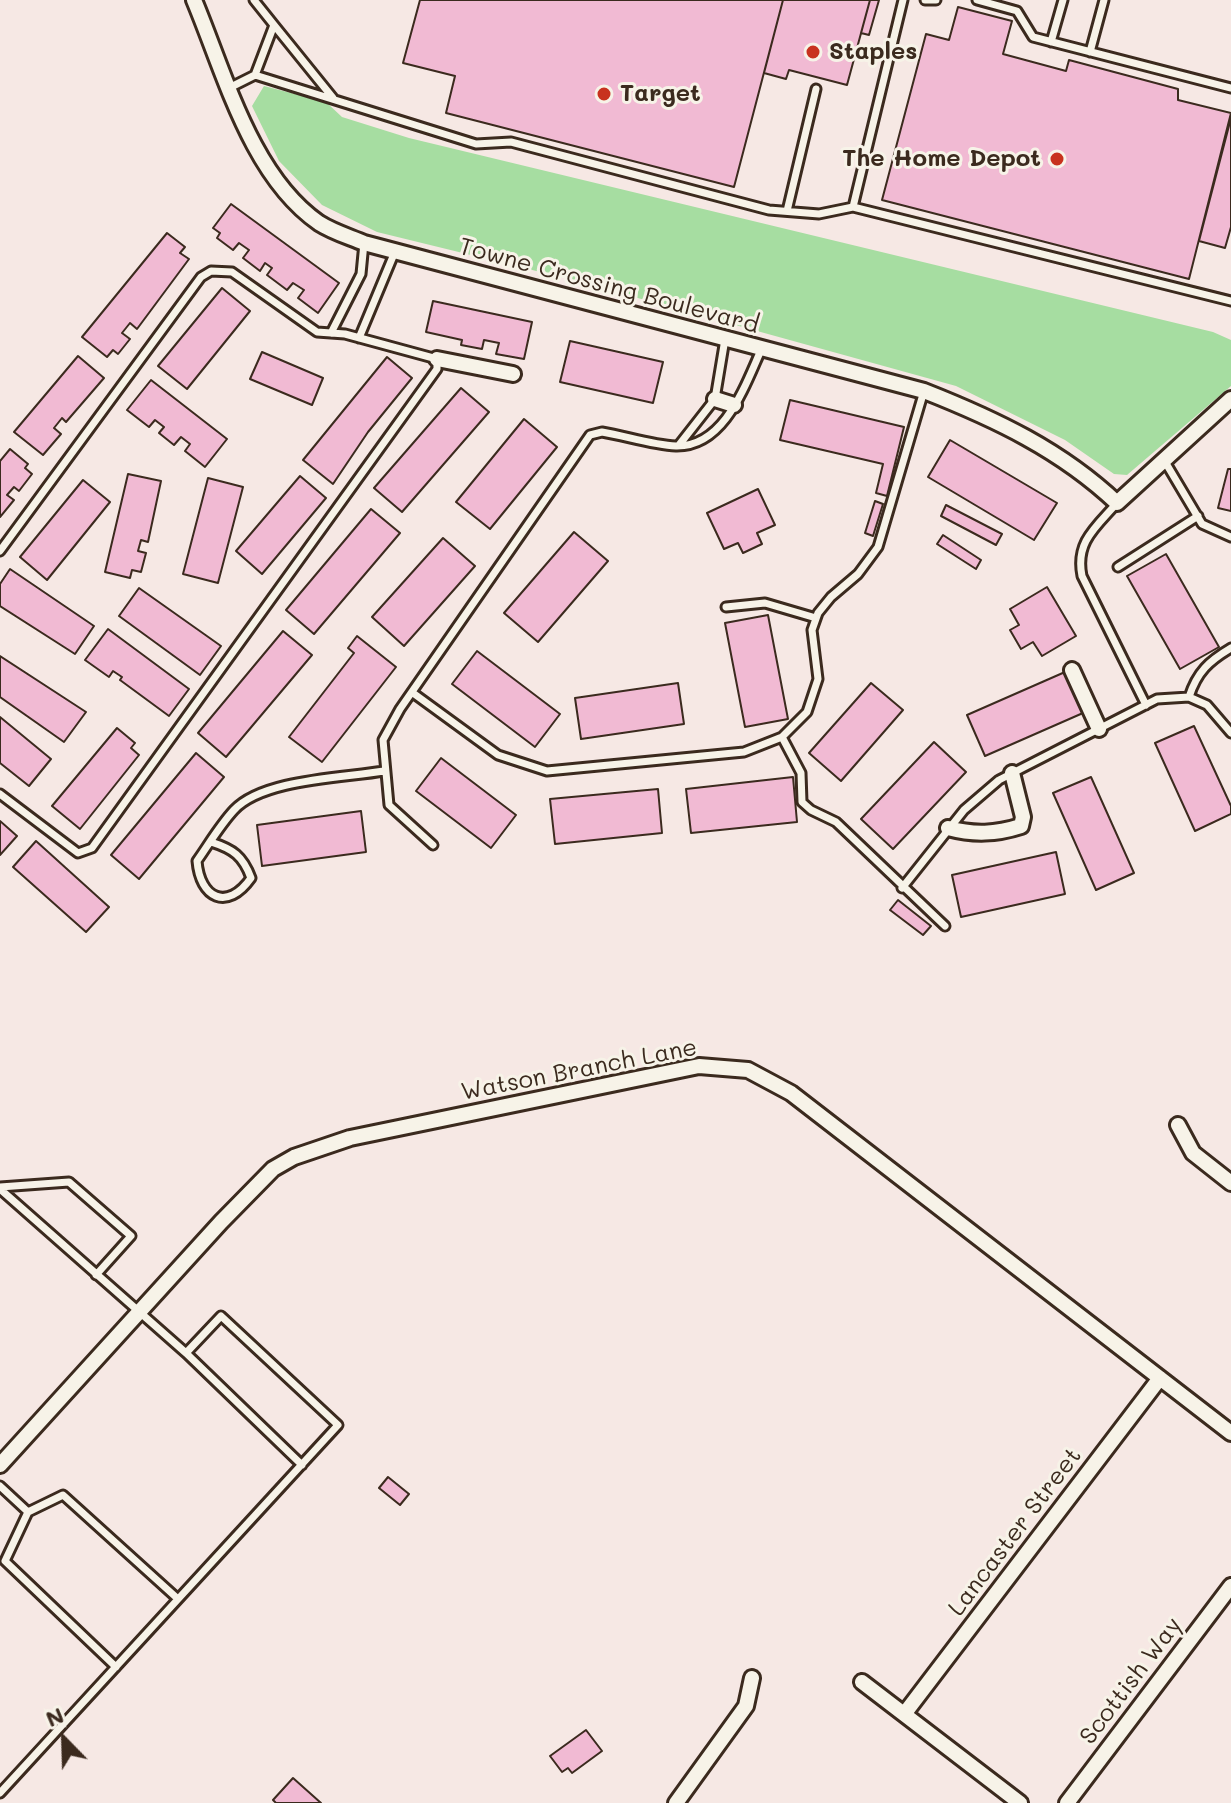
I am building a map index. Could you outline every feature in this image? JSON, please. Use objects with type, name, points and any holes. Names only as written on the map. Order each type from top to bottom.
[{"type":"street","name":"Towne Crossing Boulevard","points":[[194,0],[254,146],[274,178],[296,204],[321,224],[394,254],[725,336],[924,391],[973,410],[1051,451],[1091,478],[1117,503]]},
{"type":"street","points":[[437,359],[513,374]]},
{"type":"street","points":[[715,399],[734,405]]},
{"type":"street","points":[[1117,503],[1231,399]]},
{"type":"street","points":[[1072,670],[1099,729]]},
{"type":"street","points":[[948,828],[968,834],[1001,832],[1021,826],[1023,817],[1012,773]]},
{"type":"street","name":"Watson Branch Lane","points":[[0,1465],[273,1169],[294,1157],[350,1138],[699,1066],[726,1066],[769,1079],[791,1093],[1231,1433]]},
{"type":"street","points":[[1178,1125],[1193,1153],[1231,1183]]},
{"type":"street","name":"Lancaster Street","points":[[905,1713],[1160,1378]]},
{"type":"street","name":"Scottish Way","points":[[1067,1803],[1231,1586]]},
{"type":"street","points":[[676,1803],[746,1706],[752,1678]]},
{"type":"street","points":[[862,1682],[1020,1803]]},
{"type":"lane","points":[[254,0],[333,98]]},
{"type":"lane","points":[[853,207],[903,0]]},
{"type":"lane","points":[[925,0],[936,0]]},
{"type":"lane","points":[[977,0],[1017,11],[1033,37],[1231,88]]},
{"type":"lane","points":[[1051,42],[1063,0]]},
{"type":"lane","points":[[1090,52],[1104,0]]},
{"type":"lane","points":[[231,87],[255,75],[274,25]]},
{"type":"lane","points":[[255,75],[373,109],[404,124],[476,144],[511,142],[769,210],[819,214],[853,207],[1231,301]]},
{"type":"lane","points":[[787,211],[816,89]]},
{"type":"lane","points":[[331,333],[361,274],[364,243]]},
{"type":"lane","points":[[359,338],[394,254]]},
{"type":"lane","points":[[0,551],[201,277],[211,271],[232,272],[317,332],[359,338],[437,359],[437,369],[92,848],[78,853],[0,794]]},
{"type":"lane","points":[[678,446],[715,399],[725,336]]},
{"type":"lane","points":[[433,845],[389,805],[384,771],[383,740],[413,693],[590,435],[602,432],[678,446],[695,444],[716,430],[734,405],[762,348]]},
{"type":"lane","points":[[413,693],[498,755],[547,771],[744,752],[782,737],[807,712],[818,679],[812,630],[816,618],[831,597],[858,574],[878,547],[924,391]]},
{"type":"lane","points":[[1164,460],[1202,524],[1231,537]]},
{"type":"lane","points":[[1117,503],[1083,540],[1078,558],[1082,576],[1146,705]]},
{"type":"lane","points":[[1118,567],[1198,516]]},
{"type":"lane","points":[[726,607],[765,603],[816,618]]},
{"type":"lane","points":[[1189,697],[1196,676],[1212,660],[1231,648]]},
{"type":"lane","points":[[902,888],[948,828],[983,793],[1012,773],[1157,699],[1189,697],[1207,705],[1231,733]]},
{"type":"lane","points":[[782,737],[801,773],[802,802],[836,822],[871,852],[902,888],[945,926]]},
{"type":"lane","points":[[211,842],[232,849],[246,863],[251,878],[242,891],[222,898],[210,894],[198,880],[197,861],[236,808],[258,793],[384,771]]},
{"type":"lane","points":[[0,1188],[69,1182],[131,1236],[96,1275]]},
{"type":"lane","points":[[0,1188],[186,1353],[302,1465]]},
{"type":"lane","points":[[0,1793],[338,1425],[221,1316],[186,1353]]},
{"type":"lane","points":[[0,1486],[28,1512]]},
{"type":"lane","points":[[116,1667],[5,1561],[28,1512],[63,1495],[178,1599]]},
{"type":"green space","points":[[264,86],[326,102],[342,117],[409,138],[1213,332],[1231,340],[1231,386],[1127,475],[1114,474],[1065,440],[956,386],[569,279],[377,232],[322,205],[279,161],[252,106]]},
{"type":"building","name":"Target","points":[[420,0],[783,0],[734,187],[446,113],[455,76],[403,63]]},
{"type":"building","name":"Staples","points":[[783,0],[870,0],[847,85],[789,70],[786,79],[764,73]]},
{"type":"building","points":[[870,0],[879,0],[869,35],[861,33]]},
{"type":"building","name":"The Home Depot","points":[[958,7],[1012,21],[1003,54],[1066,71],[1069,60],[1178,89],[1178,100],[1231,113],[1189,279],[882,200],[926,34],[949,40]]},
{"type":"building","points":[[1231,118],[1231,227],[1225,248],[1199,241]]},
{"type":"building","points":[[231,204],[339,283],[318,313],[298,298],[304,290],[293,283],[287,290],[267,275],[272,268],[265,263],[260,271],[243,258],[249,250],[239,243],[233,250],[217,238],[220,233],[213,228]]},
{"type":"building","points":[[167,233],[185,247],[180,253],[189,259],[137,329],[130,323],[122,333],[130,339],[118,354],[113,350],[107,357],[82,337]]},
{"type":"building","points":[[222,288],[250,311],[187,389],[158,366]]},
{"type":"building","points":[[433,301],[532,322],[524,359],[496,354],[499,343],[484,340],[482,349],[461,345],[462,340],[426,332]]},
{"type":"building","points":[[570,341],[663,362],[653,403],[560,382]]},
{"type":"building","points":[[262,352],[323,378],[312,405],[250,379]]},
{"type":"building","points":[[78,356],[104,378],[66,422],[62,418],[54,428],[61,434],[43,455],[14,432]]},
{"type":"building","points":[[387,357],[412,378],[368,432],[333,484],[303,460]]},
{"type":"building","points":[[151,380],[227,439],[205,467],[185,451],[190,444],[181,437],[174,445],[159,433],[164,427],[155,420],[149,427],[127,410]]},
{"type":"building","points":[[461,388],[489,412],[402,512],[374,488]]},
{"type":"building","points":[[790,400],[904,427],[887,496],[876,493],[883,464],[780,440]]},
{"type":"building","points":[[524,419],[557,447],[490,529],[456,502]]},
{"type":"building","points":[[950,440],[1057,503],[1034,540],[928,477]]},
{"type":"building","points":[[10,449],[28,464],[25,468],[32,474],[19,491],[14,487],[7,495],[14,500],[0,517],[0,461]]},
{"type":"building","points":[[1228,469],[1231,469],[1231,511],[1218,508]]},
{"type":"building","points":[[128,474],[161,481],[148,542],[141,540],[138,551],[146,553],[141,572],[132,570],[130,578],[105,572]]},
{"type":"building","points":[[300,476],[326,498],[262,574],[236,551]]},
{"type":"building","points":[[208,478],[243,487],[218,583],[183,574]]},
{"type":"building","points":[[83,480],[110,502],[47,580],[20,557]]},
{"type":"building","points":[[758,489],[775,525],[757,533],[762,544],[743,553],[738,543],[724,549],[707,513]]},
{"type":"building","points":[[875,501],[883,504],[873,536],[865,533]]},
{"type":"building","points":[[946,505],[1002,534],[996,545],[941,516]]},
{"type":"building","points":[[371,509],[400,533],[314,634],[286,610]]},
{"type":"building","points":[[574,532],[608,561],[538,642],[504,613]]},
{"type":"building","points":[[943,535],[981,560],[976,569],[937,544]]},
{"type":"building","points":[[443,538],[475,566],[404,646],[372,617]]},
{"type":"building","points":[[1166,554],[1219,647],[1180,669],[1127,576]]},
{"type":"building","points":[[10,569],[94,626],[75,654],[0,606],[0,584]]},
{"type":"building","points":[[1047,587],[1076,636],[1042,656],[1033,642],[1021,649],[1010,630],[1019,625],[1010,609]]},
{"type":"building","points":[[139,588],[221,646],[200,675],[119,616]]},
{"type":"building","points":[[768,615],[788,719],[745,727],[725,623]]},
{"type":"building","points":[[108,629],[189,689],[169,716],[120,680],[122,677],[113,671],[109,677],[85,660]]},
{"type":"building","points":[[283,631],[312,655],[226,757],[198,733]]},
{"type":"building","points":[[357,636],[396,667],[322,762],[289,737],[354,653],[348,648]]},
{"type":"building","points":[[477,651],[560,714],[535,747],[452,684]]},
{"type":"building","points":[[0,656],[86,712],[64,742],[0,697]]},
{"type":"building","points":[[1065,672],[1083,713],[985,756],[967,715]]},
{"type":"building","points":[[678,683],[684,724],[581,739],[575,698]]},
{"type":"building","points":[[871,683],[903,710],[841,781],[809,753]]},
{"type":"building","points":[[0,717],[51,759],[29,786],[0,763]]},
{"type":"building","points":[[1194,726],[1231,806],[1231,814],[1195,831],[1155,743]]},
{"type":"building","points":[[117,728],[135,743],[131,748],[139,755],[80,829],[52,806]]},
{"type":"building","points":[[934,742],[966,772],[893,849],[861,819]]},
{"type":"building","points":[[196,753],[224,777],[139,879],[111,855]]},
{"type":"building","points":[[441,758],[516,815],[491,848],[416,791]]},
{"type":"building","points":[[793,777],[797,822],[691,833],[686,789]]},
{"type":"building","points":[[1091,777],[1134,873],[1096,890],[1053,793]]},
{"type":"building","points":[[658,789],[662,833],[555,844],[550,799]]},
{"type":"building","points":[[361,811],[366,852],[262,866],[257,825]]},
{"type":"building","points":[[0,821],[17,836],[0,855]]},
{"type":"building","points":[[36,841],[109,907],[86,932],[13,867]]},
{"type":"building","points":[[1056,852],[1065,894],[961,917],[952,875]]},
{"type":"building","points":[[898,900],[931,926],[923,935],[890,910]]},
{"type":"building","points":[[388,1477],[409,1494],[400,1505],[379,1488]]},
{"type":"building","points":[[586,1730],[602,1751],[572,1773],[568,1768],[562,1772],[550,1756]]},
{"type":"building","points":[[293,1778],[321,1803],[276,1803],[273,1800]]},
{"type":"place","name":"Staples","points":[[813,52]]},
{"type":"place","name":"Target","points":[[604,94]]},
{"type":"place","name":"The Home Depot","points":[[1057,159]]}]
